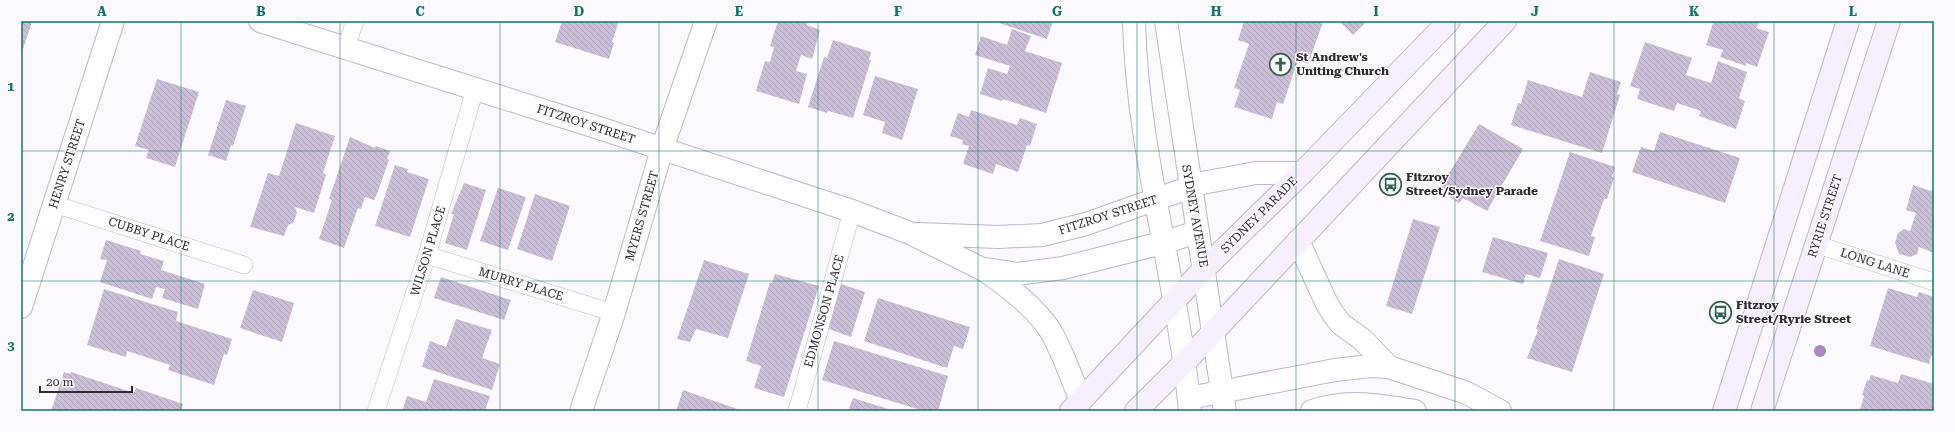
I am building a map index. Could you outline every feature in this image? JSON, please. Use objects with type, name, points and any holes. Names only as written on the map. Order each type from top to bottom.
[{"type":"street","name":"HENRY STREET","points":[[21,307],[113,21]]},
{"type":"street","name":"FITZROY STREET","points":[[260,21],[346,47],[662,149],[852,211],[910,233],[980,268],[1025,303],[1049,329],[1062,352],[1076,406]]},
{"type":"street","name":"MYERS STREET","points":[[581,411],[614,313],[662,149],[706,21]]},
{"type":"street","points":[[1134,21],[1138,85],[1162,243],[1174,301],[1184,363],[1189,405],[1223,401],[1354,367],[1389,367],[1467,393],[1500,411]]},
{"type":"street","name":"SYDNEY AVENUE","points":[[1166,21],[1223,401]]},
{"type":"street","name":"SYDNEY PARADE","points":[[1076,406],[1204,269],[1302,173],[1449,21]]},
{"type":"street","points":[[1136,411],[1213,333],[1505,21]]},
{"type":"street","points":[[1724,411],[1848,21]]},
{"type":"street","name":"RYRIE STREET","points":[[1762,411],[1815,244],[1889,21]]},
{"type":"street","name":"FITZROY STREET","points":[[910,233],[998,237],[1042,236],[1086,224],[1210,181],[1256,173],[1302,173]]},
{"type":"street","name":"FITZROY STREET","points":[[980,268],[1017,274],[1063,268],[1162,243],[1197,232]]},
{"type":"street","points":[[1298,241],[1327,304],[1334,315],[1341,324],[1363,340],[1389,367]]},
{"type":"street","points":[[1312,411],[1334,405],[1359,403],[1415,411]]},
{"type":"lane","points":[[346,47],[355,21]]},
{"type":"lane","name":"WILSON PLACE","points":[[376,411],[427,255],[475,89]]},
{"type":"lane","name":"CUBBY PLACE","points":[[54,204],[244,264]]},
{"type":"lane","name":"EDMONSON PLACE","points":[[796,411],[852,211]]},
{"type":"lane","name":"LONG LANE","points":[[1815,244],[1934,282]]},
{"type":"lane","name":"MURRY PLACE","points":[[427,255],[614,313]]},
{"type":"building","points":[[21,21],[32,22],[21,55]]},
{"type":"building","points":[[562,21],[619,21],[612,42],[614,43],[609,59],[555,42]]},
{"type":"building","points":[[778,21],[808,21],[807,25],[820,30],[812,59],[801,55],[796,71],[807,74],[799,104],[756,91],[765,61],[770,62],[774,47],[770,46]]},
{"type":"building","points":[[993,21],[1053,21],[1047,39]]},
{"type":"building","points":[[1244,21],[1323,22],[1308,64],[1298,60],[1283,104],[1277,102],[1272,119],[1234,107],[1240,90],[1234,88],[1249,44],[1238,40]]},
{"type":"building","points":[[1339,21],[1367,21],[1353,35]]},
{"type":"building","points":[[1706,21],[1759,21],[1756,28],[1769,32],[1757,67],[1746,63],[1746,66],[1720,57],[1723,50],[1706,45],[1713,23]]},
{"type":"building","points":[[1012,29],[1031,36],[1025,51],[1062,63],[1046,113],[1003,99],[1002,101],[980,94],[988,68],[1007,74],[1010,66],[975,55],[981,36],[1007,45]]},
{"type":"building","points":[[833,40],[871,52],[869,60],[871,60],[853,118],[828,111],[827,113],[808,107],[824,57],[827,58]]},
{"type":"building","points":[[1645,42],[1692,58],[1686,75],[1711,83],[1718,61],[1747,72],[1739,98],[1745,101],[1736,129],[1699,116],[1701,111],[1677,103],[1674,111],[1637,99],[1640,89],[1630,86]]},
{"type":"building","points":[[1590,72],[1621,82],[1617,94],[1620,95],[1602,153],[1511,125],[1518,103],[1521,104],[1528,80],[1582,97]]},
{"type":"building","points":[[875,76],[918,89],[902,140],[882,133],[885,122],[863,115]]},
{"type":"building","points":[[157,79],[199,92],[175,167],[146,158],[149,150],[135,146]]},
{"type":"building","points":[[226,100],[246,106],[233,146],[231,145],[226,161],[208,155]]},
{"type":"building","points":[[971,110],[1017,125],[1020,118],[1037,124],[1030,146],[1027,145],[1018,172],[996,164],[993,174],[963,164],[969,146],[962,144],[963,140],[950,136],[958,113],[969,117]]},
{"type":"building","points":[[296,123],[335,136],[323,173],[326,175],[314,213],[295,207],[297,213],[293,223],[288,225],[284,236],[250,227],[268,173],[279,176]]},
{"type":"building","points":[[1479,124],[1523,149],[1487,211],[1463,198],[1459,203],[1439,190]]},
{"type":"building","points":[[1660,132],[1740,158],[1725,203],[1632,172],[1641,147],[1654,151]]},
{"type":"building","points":[[350,137],[375,148],[376,146],[390,151],[387,159],[389,160],[377,194],[374,200],[365,197],[361,209],[358,208],[344,248],[319,239],[332,200],[329,199]]},
{"type":"building","points":[[1570,152],[1615,167],[1612,177],[1614,178],[1607,199],[1604,199],[1591,236],[1595,237],[1589,256],[1540,241]]},
{"type":"building","points":[[395,165],[408,169],[407,172],[429,179],[410,237],[375,226]]},
{"type":"building","points":[[464,183],[486,190],[467,250],[445,243],[454,214],[451,214]]},
{"type":"building","points":[[1913,185],[1934,192],[1934,253],[1919,247],[1917,254],[1910,257],[1899,254],[1895,243],[1898,233],[1904,229],[1910,231],[1916,213],[1906,210]]},
{"type":"building","points":[[498,188],[526,197],[508,250],[480,241]]},
{"type":"building","points":[[535,194],[570,206],[552,261],[517,249]]},
{"type":"building","points":[[1413,219],[1440,227],[1412,314],[1386,306]]},
{"type":"building","points":[[1493,237],[1548,253],[1540,278],[1526,274],[1523,284],[1482,272]]},
{"type":"building","points":[[106,240],[141,251],[140,254],[164,261],[161,270],[205,284],[198,309],[162,298],[165,289],[156,287],[152,299],[100,282],[107,260],[100,259]]},
{"type":"building","points":[[1559,259],[1604,274],[1572,372],[1527,358],[1538,330],[1536,329]]},
{"type":"building","points":[[704,260],[749,274],[728,338],[696,329],[690,342],[677,339]]},
{"type":"building","points":[[775,274],[819,286],[784,397],[754,388],[761,366],[746,361],[770,282],[772,283]]},
{"type":"building","points":[[441,277],[511,300],[504,320],[434,298]]},
{"type":"building","points":[[841,284],[865,292],[851,337],[826,328]]},
{"type":"building","points":[[1888,288],[1917,297],[1919,292],[1934,297],[1934,357],[1931,356],[1929,364],[1870,346]]},
{"type":"building","points":[[104,289],[178,312],[176,321],[232,339],[227,355],[224,354],[214,385],[168,370],[170,365],[127,351],[126,357],[87,345]]},
{"type":"building","points":[[253,290],[294,303],[282,342],[240,328]]},
{"type":"building","points":[[878,298],[970,327],[963,349],[954,346],[947,368],[864,341]]},
{"type":"building","points":[[456,319],[492,330],[482,358],[500,364],[492,390],[422,367],[430,341],[446,347]]},
{"type":"building","points":[[834,341],[948,376],[938,411],[924,411],[822,380]]},
{"type":"building","points":[[64,372],[70,374],[71,372],[134,393],[136,388],[183,404],[181,411],[51,411]]},
{"type":"building","points":[[1901,374],[1934,384],[1934,411],[1858,411],[1858,409],[1860,410],[1864,396],[1862,395],[1867,380],[1869,381],[1871,375],[1898,383]]},
{"type":"building","points":[[434,379],[490,396],[485,411],[402,411],[407,396],[426,402]]},
{"type":"building","points":[[683,390],[743,411],[676,411]]},
{"type":"building","points":[[853,398],[895,411],[848,411]]},
{"type":"place","name":"St Andrew's Uniting Church","points":[[1281,64]]},
{"type":"place","name":"Fitzroy Street/Sydney Parade","points":[[1391,184]]},
{"type":"place","name":"Fitzroy Street/Ryrie Street","points":[[1720,312]]}]
